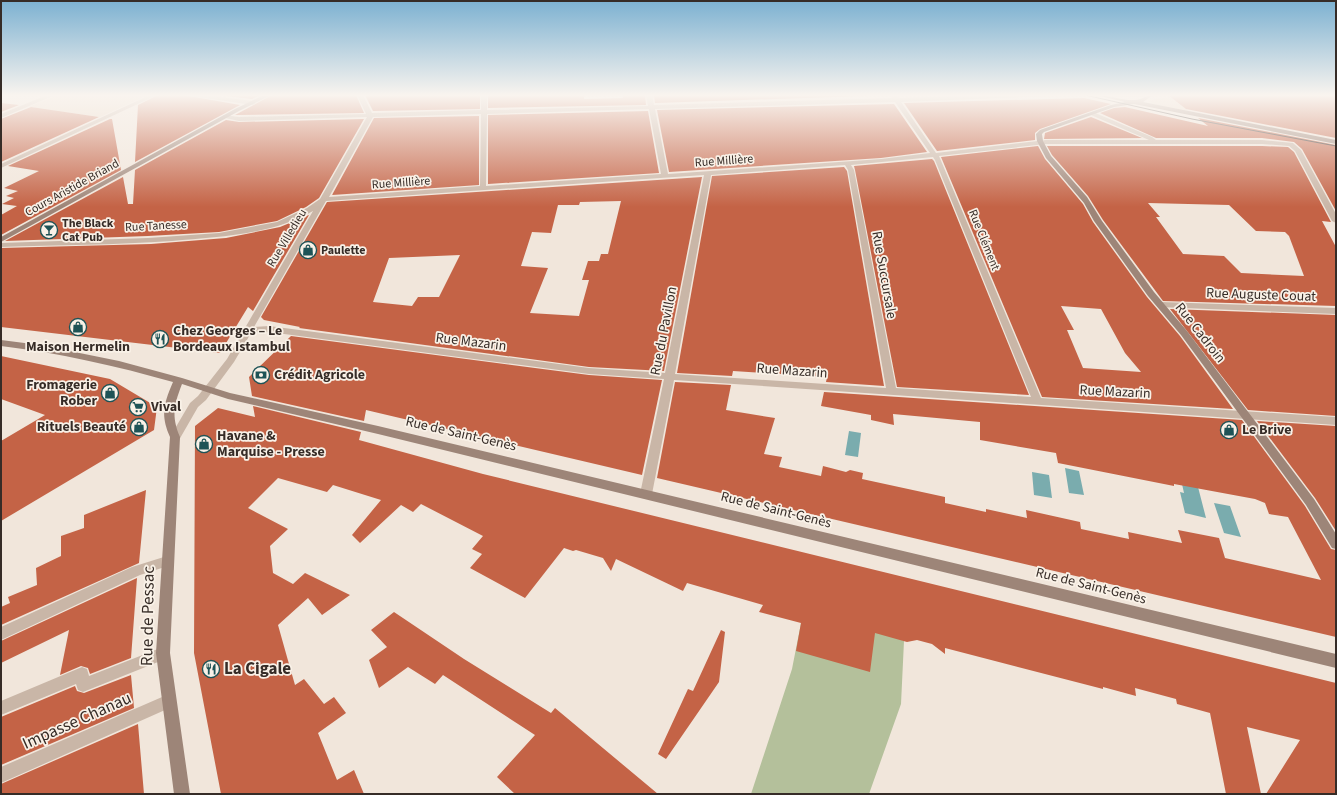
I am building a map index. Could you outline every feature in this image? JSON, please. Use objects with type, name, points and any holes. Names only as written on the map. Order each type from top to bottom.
[{"type":"street","points":[[1,166],[75,132]]},
{"type":"street","name":"Cours Aristide Briand","points":[[1,240],[197,132]]},
{"type":"street","name":"Rue Villedieu","points":[[209,389],[232,360],[249,330],[301,227],[326,199],[363,132]]},
{"type":"street","points":[[483,189],[484,132]]},
{"type":"street","points":[[657,132],[665,176]]},
{"type":"street","name":"Rue Clément","points":[[919,132],[935,155],[1038,402]]},
{"type":"street","points":[[1040,142],[1039,134],[1041,132]]},
{"type":"street","points":[[1136,132],[1150,138],[1154,142]]},
{"type":"street","points":[[1283,132],[1336,142]]},
{"type":"street","points":[[1303,136],[1293,139],[1292,144],[1298,150],[1336,221]]},
{"type":"street","name":"Rue Millière","points":[[326,199],[847,164],[903,159],[1040,142],[1274,142],[1292,144]]},
{"type":"street","name":"Rue Cadroin","points":[[1040,142],[1065,178],[1088,204],[1098,221],[1151,294],[1184,333],[1310,502],[1336,544]]},
{"type":"street","name":"Rue Succursale","points":[[847,164],[851,170],[892,392]]},
{"type":"street","name":"Rue du Pavillon","points":[[646,494],[670,377],[708,173]]},
{"type":"street","name":"Rue Tanesse","points":[[1,245],[148,240],[211,235],[264,227],[287,221],[310,210],[326,199]]},
{"type":"street","points":[[287,221],[301,227]]},
{"type":"street","name":"Rue Auguste Couat","points":[[1161,305],[1336,311]]},
{"type":"street","name":"Rue Mazarin","points":[[249,330],[269,329],[589,371],[1336,421]]},
{"type":"street","name":"Rue de Saint-Genès","points":[[1,344],[40,348],[119,364],[179,380],[228,396],[646,494],[1336,661]]},
{"type":"street","name":"Rue de Pessac","points":[[179,380],[171,399],[169,423],[175,437],[163,653],[182,794]]},
{"type":"street","name":"Rue de Pessac","points":[[175,437],[194,405],[209,389]]},
{"type":"street","points":[[1,634],[136,571],[167,562]]},
{"type":"street","points":[[1,708],[82,674],[83,685],[163,653]]},
{"type":"street","name":"Impasse Chanau","points":[[1,775],[169,701]]},
{"type":"green space","points":[[815,592],[904,641],[901,704],[869,794],[751,794],[792,669],[801,623]]},
{"type":"water","points":[[849,431],[861,433],[858,457],[845,455]]},
{"type":"water","points":[[1065,468],[1079,471],[1084,495],[1069,493]]},
{"type":"water","points":[[1032,472],[1049,475],[1052,498],[1034,495]]},
{"type":"water","points":[[1182,484],[1198,487],[1206,518],[1185,513],[1180,492],[1184,493]]},
{"type":"water","points":[[1214,503],[1230,506],[1241,537],[1224,533]]},
{"type":"building","points":[[1,132],[66,132],[1,162]]},
{"type":"building","points":[[82,132],[114,132],[121,170],[1,235],[1,215],[17,206],[2,204],[14,198],[6,196],[18,191],[4,188],[39,171],[8,166]]},
{"type":"building","points":[[137,132],[190,132],[135,162]]},
{"type":"building","points":[[204,132],[357,132],[319,198],[306,207],[277,221],[219,232],[5,241],[123,177],[128,204],[133,204],[135,170]]},
{"type":"building","points":[[366,132],[479,132],[479,185],[332,195]]},
{"type":"building","points":[[488,132],[652,132],[659,173],[488,184]]},
{"type":"building","points":[[661,132],[913,132],[927,152],[881,158],[669,172]]},
{"type":"building","points":[[924,132],[1036,132],[1035,140],[937,151]]},
{"type":"building","points":[[1128,132],[1142,138],[1044,139],[1045,133]]},
{"type":"building","points":[[1143,132],[1270,132],[1336,145],[1336,211],[1302,149],[1294,142],[1262,138],[1156,138]]},
{"type":"building","points":[[1305,132],[1336,132],[1336,138]]},
{"type":"building","points":[[1038,146],[1045,159],[1083,204],[1093,222],[1147,297],[1180,336],[1233,409],[1042,397],[941,157]],"holes":[[[1061,306],[1101,309],[1125,353],[1141,372],[1083,368],[1067,330],[1074,330]]]},
{"type":"building","points":[[1047,146],[1288,147],[1294,152],[1331,222],[1322,221],[1336,247],[1336,306],[1163,301],[1103,220],[1088,196],[1052,155]],"holes":[[[1148,203],[1229,205],[1256,231],[1285,232],[1289,236],[1304,276],[1241,273],[1224,256],[1183,254],[1156,217],[1160,217]]]},
{"type":"building","points":[[932,159],[1029,395],[897,387],[854,166]]},
{"type":"building","points":[[844,167],[847,171],[884,386],[826,382],[827,377],[733,371],[732,376],[677,373],[712,176]]},
{"type":"building","points":[[702,177],[664,371],[589,367],[299,328],[300,327],[264,320],[261,317],[327,202]],"holes":[[[621,201],[608,254],[601,254],[599,261],[588,261],[582,280],[589,280],[579,316],[530,313],[548,268],[521,266],[532,232],[551,233],[558,205],[579,205],[580,202]],[[460,255],[439,297],[418,297],[412,306],[373,302],[389,258]]]},
{"type":"building","points":[[309,215],[253,311],[248,307],[220,353],[1,327],[1,248],[151,244],[226,238],[280,227]]},
{"type":"building","points":[[1170,309],[1336,315],[1336,416],[1248,410]]},
{"type":"building","points":[[291,336],[589,375],[662,380],[642,475],[366,410],[364,421],[252,396],[249,377]]},
{"type":"building","points":[[1,356],[110,379],[157,407],[154,430],[1,521],[1,441],[45,415],[1,399]]},
{"type":"building","points":[[675,382],[731,385],[726,410],[775,418],[764,454],[782,457],[779,467],[821,476],[823,466],[846,472],[850,470],[863,473],[862,479],[945,497],[945,503],[986,512],[986,509],[1027,518],[1026,510],[1080,522],[1081,529],[1129,539],[1128,532],[1182,543],[1178,530],[1219,538],[1225,558],[1321,580],[1288,517],[1269,514],[1265,503],[1255,499],[1174,484],[1174,486],[1058,463],[1056,453],[980,440],[980,422],[893,414],[894,425],[871,420],[871,415],[821,406],[824,392],[1242,420],[1305,506],[1331,549],[1336,550],[1336,637],[657,478]]},
{"type":"building","points":[[253,406],[361,432],[359,440],[483,474],[1336,683],[1336,794],[1266,794],[1300,740],[1247,727],[1261,794],[1226,794],[1210,713],[1177,704],[1176,699],[1135,688],[1136,696],[1103,687],[1103,689],[945,648],[945,654],[932,644],[917,640],[907,642],[875,633],[870,672],[796,651],[801,623],[759,612],[763,605],[687,583],[683,591],[616,559],[611,571],[603,558],[564,548],[525,598],[470,568],[482,554],[472,549],[483,536],[421,504],[413,512],[401,505],[360,543],[352,535],[381,500],[333,485],[327,492],[278,478],[248,508],[288,529],[270,546],[273,573],[293,584],[305,573],[350,595],[322,615],[308,598],[278,625],[295,685],[304,679],[324,704],[334,697],[346,713],[318,733],[337,780],[354,770],[364,794],[221,794],[194,653],[195,426],[218,408],[255,417]]},
{"type":"building","points":[[1257,421],[1336,426],[1336,531],[1315,498]]},
{"type":"building","points":[[146,490],[139,563],[1,625],[1,607],[10,603],[8,597],[37,585],[36,568],[61,556],[61,536],[84,528],[84,515]]},
{"type":"building","points":[[137,578],[131,658],[90,674],[88,668],[81,666],[60,675],[69,630],[1,663],[1,641]]},
{"type":"building","points":[[394,612],[464,659],[551,713],[555,708],[658,794],[515,794],[497,777],[535,735],[443,675],[435,684],[408,667],[379,688],[369,660],[387,647],[371,630]]},
{"type":"building","points":[[721,630],[725,632],[719,682],[666,759],[658,754],[688,689],[693,691]]},
{"type":"building","points":[[131,675],[134,708],[1,765],[1,717],[75,686],[77,691],[84,693]]},
{"type":"building","points":[[138,724],[144,794],[1,794],[1,784]]},
{"type":"tram line","points":[[1262,132],[1336,146]]},
{"type":"place","name":"The Black Cat Pub","points":[[49,230]]},
{"type":"place","name":"Paulette","points":[[308,250]]},
{"type":"place","name":"Maison Hermelin","points":[[78,327]]},
{"type":"place","name":"Chez Georges – Le Bordeaux Istambul","points":[[160,339]]},
{"type":"place","name":"Crédit Agricole","points":[[261,375]]},
{"type":"place","name":"Fromagerie Rober","points":[[110,393]]},
{"type":"place","name":"Vival","points":[[138,407]]},
{"type":"place","name":"Rituels Beauté","points":[[139,427]]},
{"type":"place","name":"Le Brive","points":[[1229,430]]},
{"type":"place","name":"Havane & Marquise - Presse","points":[[204,444]]},
{"type":"place","name":"La Cigale","points":[[211,669]]}]
